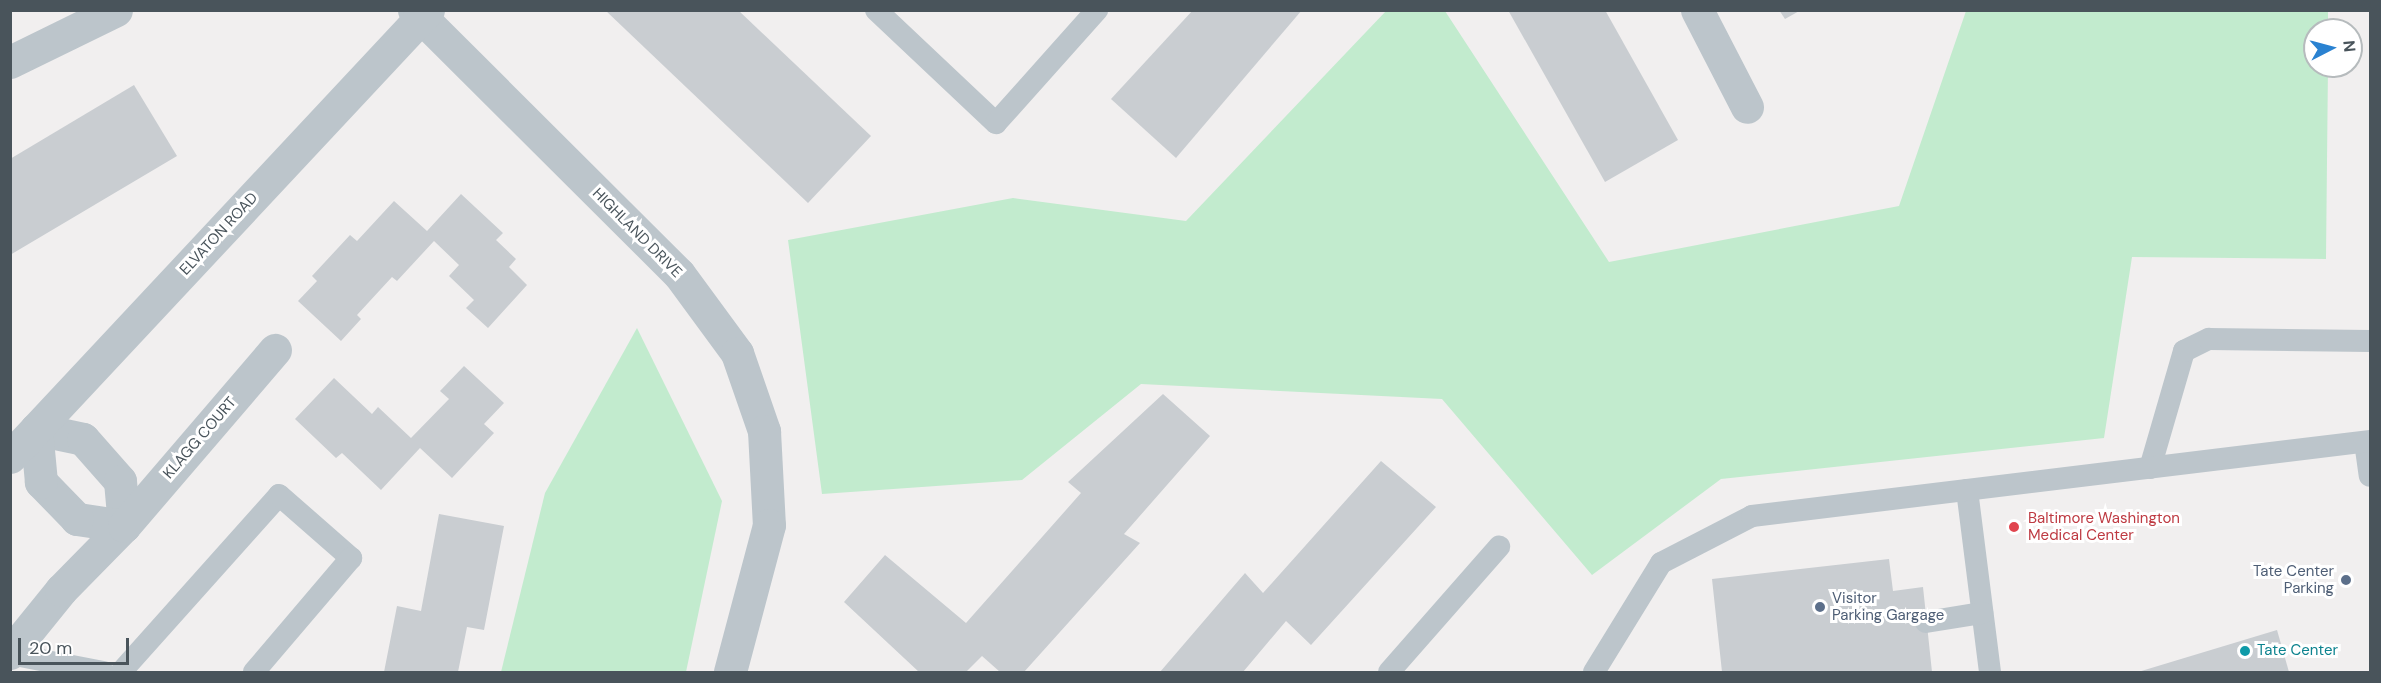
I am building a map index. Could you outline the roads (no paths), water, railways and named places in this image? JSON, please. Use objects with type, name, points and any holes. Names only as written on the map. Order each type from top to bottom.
[{"type":"street","points":[[10,62],[116,10]]},
{"type":"street","points":[[1697,10],[1747,106]]},
{"type":"street","name":"ELVATON ROAD","points":[[10,457],[421,13]]},
{"type":"street","name":"HIGHLAND DRIVE","points":[[421,13],[679,274],[737,353],[764,431],[768,525],[730,672]]},
{"type":"street","name":"KLAGG COURT","points":[[10,653],[61,590],[124,526],[275,350]]},
{"type":"street","points":[[36,429],[83,439],[120,481],[124,526],[77,519],[41,482],[36,429]]},
{"type":"lane","points":[[876,10],[996,123],[1097,10]]},
{"type":"lane","points":[[2150,468],[2184,351],[2209,339],[2370,341]]},
{"type":"lane","points":[[1594,672],[1661,563],[1752,516],[2368,442],[2370,476]]},
{"type":"lane","points":[[1967,490],[1990,672]]},
{"type":"lane","points":[[121,672],[279,495],[351,558],[254,672]]},
{"type":"lane","points":[[1389,672],[1499,547]]},
{"type":"lane","points":[[1926,622],[1982,614]]},
{"type":"lane","points":[[10,653],[103,672]]},
{"type":"place","name":"Baltimore Washington Medical Center","points":[[2014,527]]},
{"type":"place","name":"Tate Center Parking","points":[[2346,580]]},
{"type":"place","name":"Visitor Parking Gargage","points":[[1820,607]]},
{"type":"place","name":"Tate Center","points":[[2245,651]]}]
